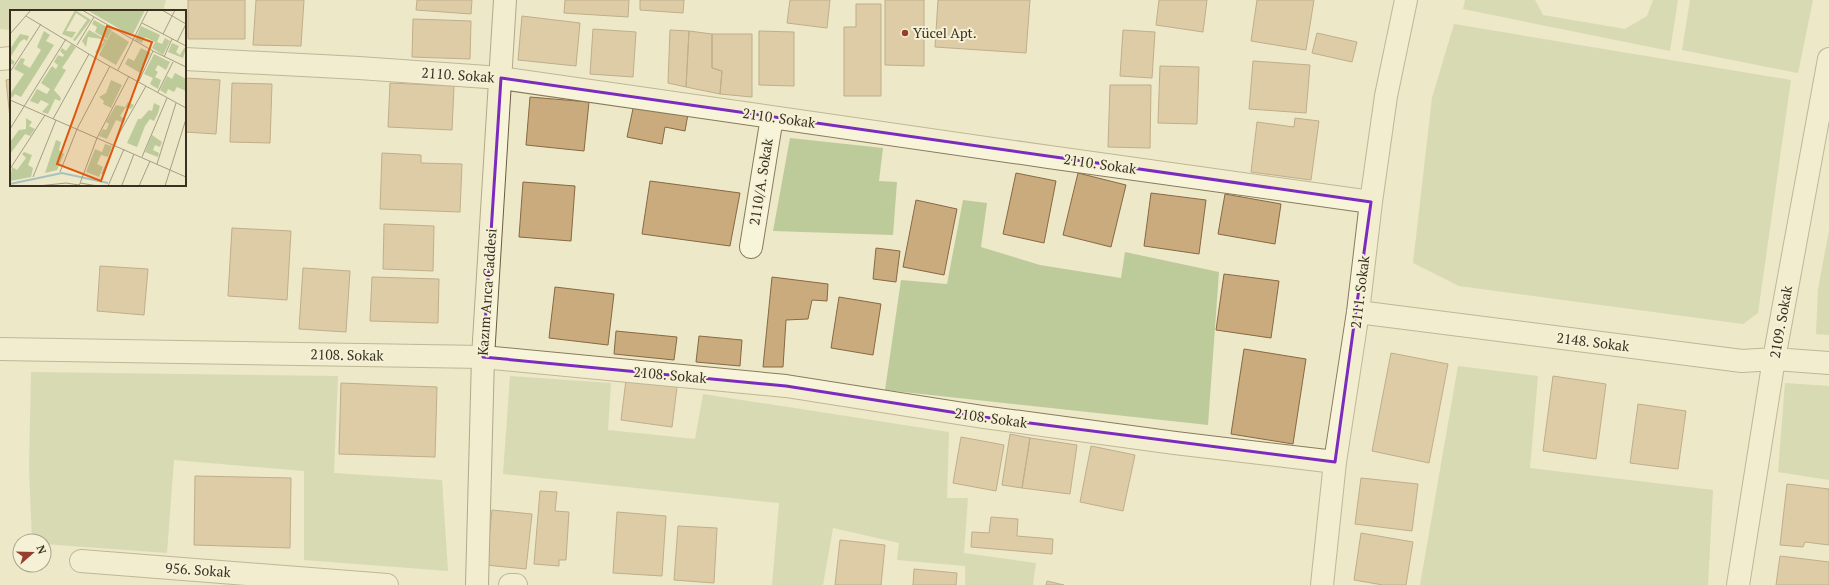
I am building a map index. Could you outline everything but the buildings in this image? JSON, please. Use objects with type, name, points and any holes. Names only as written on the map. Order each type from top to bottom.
[{"type":"street","name":"Kazım Arıca Caddesi","points":[[477,585],[483,357],[505,0]]},
{"type":"street","name":"2111. Sokak","points":[[1322,585],[1335,462],[1358,312],[1371,202],[1386,96],[1406,0]]},
{"type":"street","points":[[0,59],[10,58]]},
{"type":"street","name":"2110. Sokak","points":[[186,59],[351,67],[501,78],[772,116],[1049,158],[1371,202]]},
{"type":"street","name":"2109. Sokak","points":[[1738,585],[1774,359],[1829,59]]},
{"type":"street","name":"2110/A. Sokak","points":[[751,247],[772,116]]},
{"type":"street","name":"2148. Sokak","points":[[1358,312],[1742,361],[1774,359],[1829,363]]},
{"type":"street","name":"2108. Sokak","points":[[0,349],[483,357],[786,386],[1014,421],[1175,443],[1335,462]]},
{"type":"street","name":"956. Sokak","points":[[81,561],[387,585]]},
{"type":"street","points":[[510,585],[516,585]]},
{"type":"highlighted area","points":[[501,78],[1371,202],[1335,462],[983,417],[786,386],[483,357]]},
{"type":"green space","points":[[0,0],[166,0],[163,10],[10,10],[10,30],[0,29]]},
{"type":"green space","points":[[1465,0],[1535,0],[1543,15],[1625,29],[1647,16],[1653,0],[1678,0],[1670,51],[1463,9]]},
{"type":"green space","points":[[1690,0],[1813,0],[1798,73],[1682,50]]},
{"type":"green space","points":[[1454,24],[1791,80],[1758,313],[1743,324],[1459,286],[1413,263],[1432,98]]},
{"type":"green space","points":[[790,138],[883,148],[879,181],[897,182],[893,235],[773,231]]},
{"type":"green space","points":[[963,200],[987,203],[981,247],[1040,265],[1121,278],[1125,252],[1219,272],[1208,425],[885,390],[901,280],[947,284]]},
{"type":"green space","points":[[1829,230],[1829,335],[1816,334],[1818,289]]},
{"type":"green space","points":[[1458,366],[1538,376],[1530,468],[1713,490],[1708,585],[1420,585]]},
{"type":"green space","points":[[31,372],[338,376],[334,473],[442,480],[448,571],[304,560],[304,471],[174,460],[167,553],[52,545],[52,533],[32,533],[29,469]]},
{"type":"green space","points":[[510,376],[611,383],[608,430],[695,439],[703,394],[949,432],[947,498],[968,498],[964,553],[1036,563],[1033,585],[965,585],[965,566],[897,560],[899,543],[833,528],[823,585],[772,585],[779,503],[503,474]]},
{"type":"green space","points":[[1785,383],[1829,386],[1829,480],[1778,472]]},
{"type":"place","name":"Yücel Apt.","points":[[905,33]]}]
